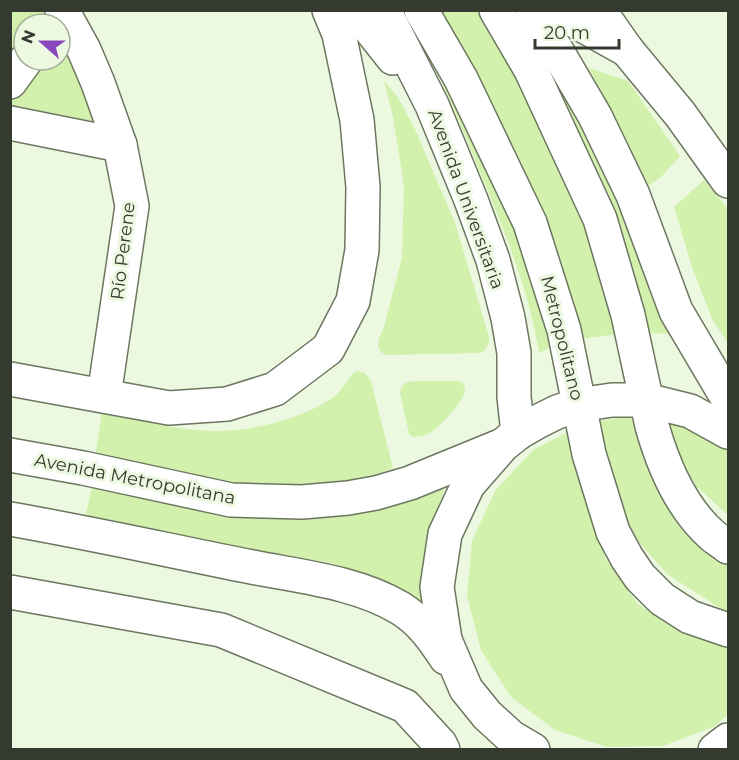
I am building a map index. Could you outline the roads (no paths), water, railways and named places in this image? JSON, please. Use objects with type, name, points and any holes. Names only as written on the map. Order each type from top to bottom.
[{"type":"main road","points":[[10,379],[170,408],[227,404],[275,389],[328,349],[352,301],[362,250],[363,187],[357,120],[339,34],[328,10]]},
{"type":"main road","points":[[355,10],[432,105]]},
{"type":"main road","name":"Avenida Universitaria","points":[[384,10],[432,105],[471,200],[496,272],[514,353],[514,397],[510,439]]},
{"type":"main road","name":"Metropolitano","points":[[421,10],[461,79],[530,223],[564,330],[589,454],[613,532],[640,577],[662,599],[690,617],[729,630]]},
{"type":"main road","points":[[496,10],[531,70],[600,219],[628,315],[656,441],[673,482],[694,516],[713,536],[729,547]]},
{"type":"main road","points":[[533,10],[595,116],[633,195],[676,311],[729,399]]},
{"type":"main road","points":[[563,10],[568,17],[627,50]]},
{"type":"main road","points":[[600,10],[627,50],[680,114],[729,181]]},
{"type":"main road","name":"Río Perene","points":[[72,33],[84,50],[120,145],[132,206],[104,396]]},
{"type":"main road","points":[[10,123],[120,145]]},
{"type":"main road","points":[[466,689],[445,640],[437,587],[446,534],[468,485],[510,439],[557,412],[578,405],[612,400],[646,400],[690,411],[729,432]]},
{"type":"main road","name":"Avenida Metropolitana","points":[[10,455],[83,468],[231,500],[302,502],[348,498],[410,483],[510,439]]},
{"type":"main road","points":[[10,519],[297,575],[366,592],[401,609],[423,625],[466,689],[487,715],[521,745]]},
{"type":"main road","points":[[10,592],[221,630],[405,706],[443,750]]},
{"type":"main road","points":[[715,750],[729,740]]}]
